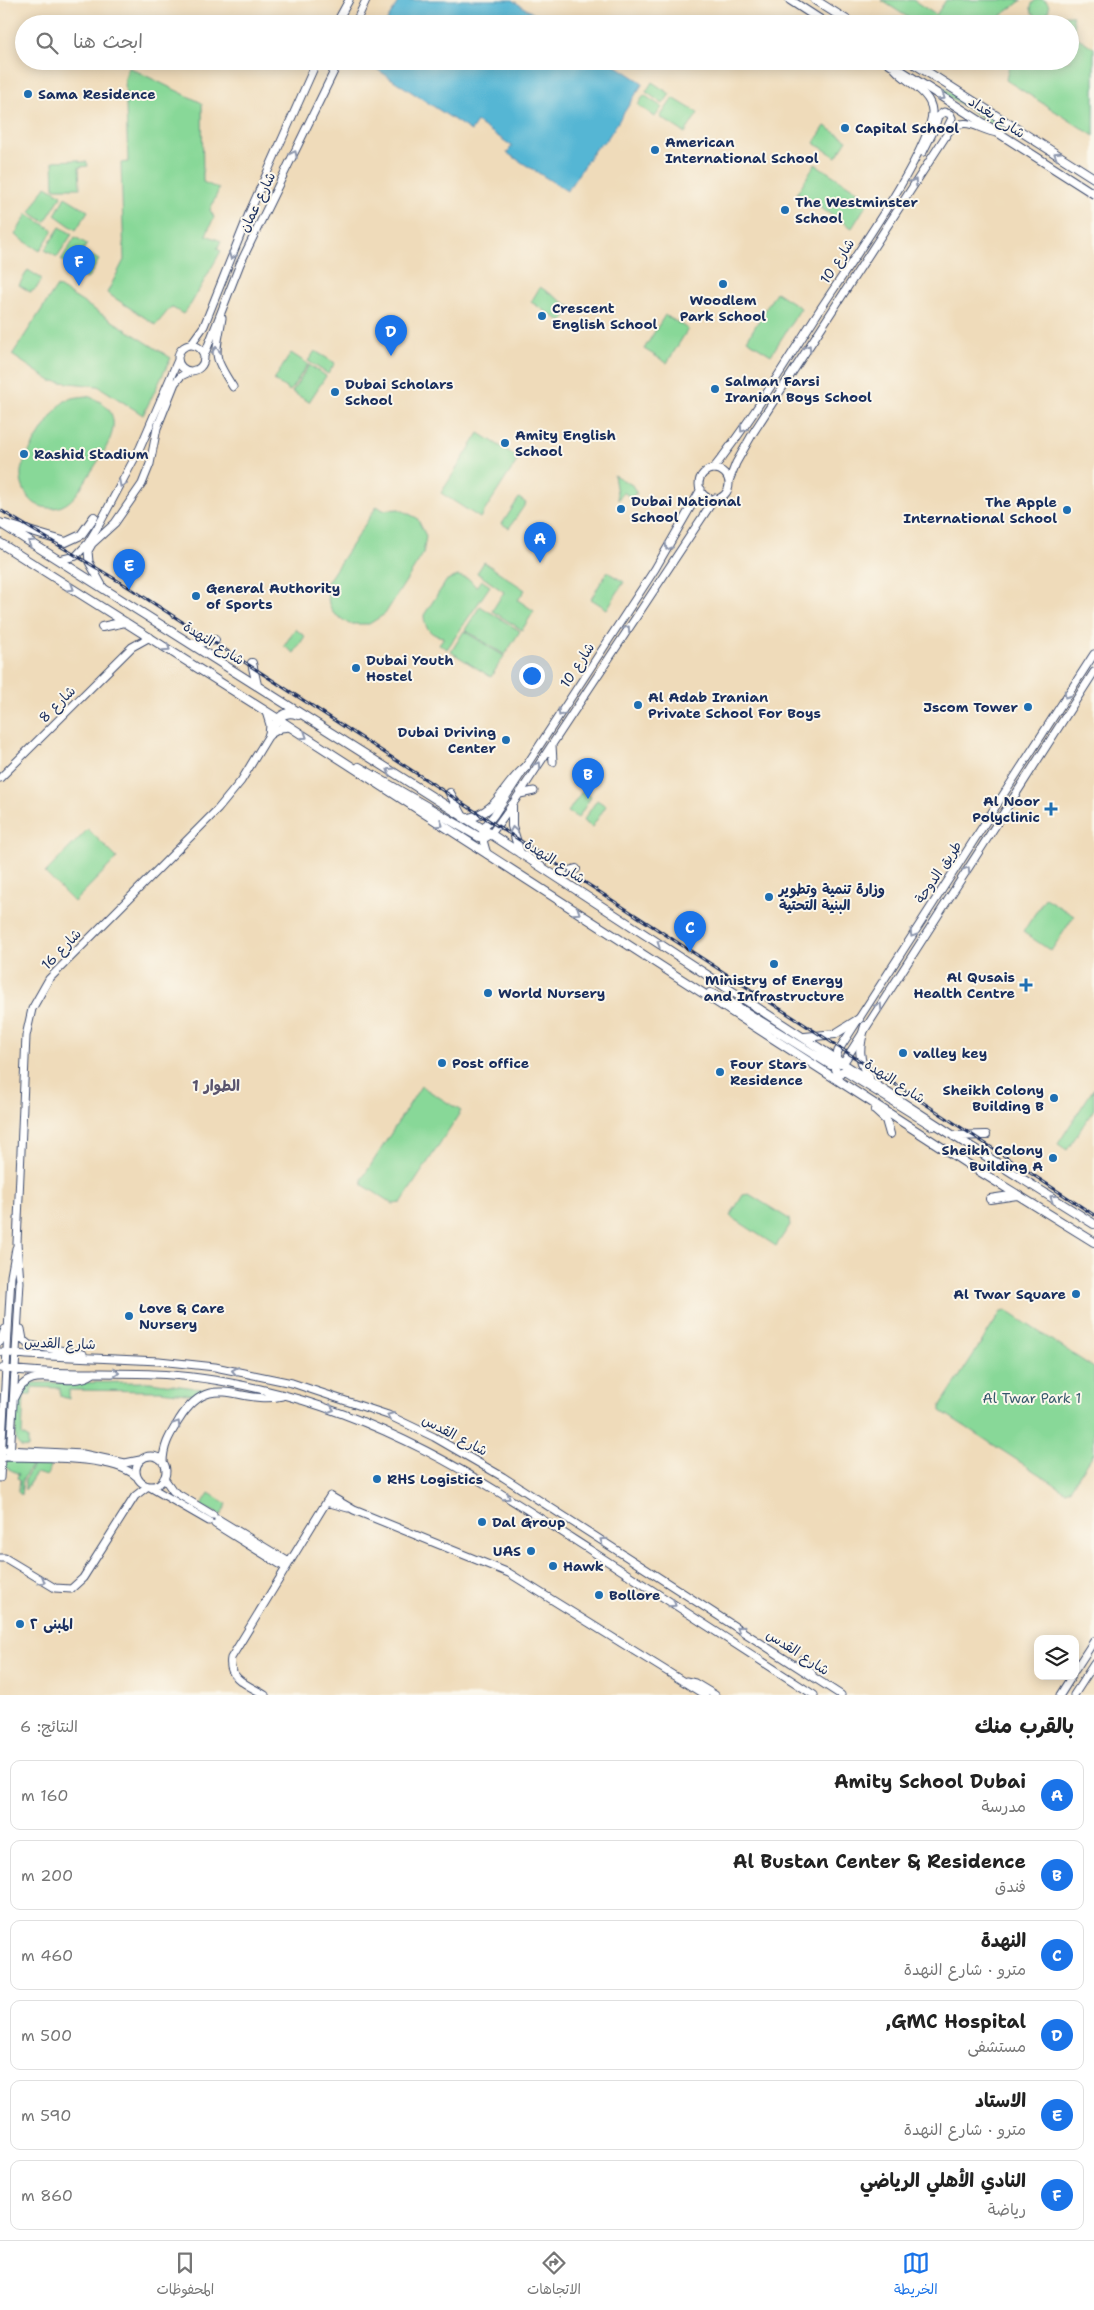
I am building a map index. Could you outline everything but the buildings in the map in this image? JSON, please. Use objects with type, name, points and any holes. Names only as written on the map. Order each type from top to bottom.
[{"type":"main road","points":[[790,0],[813,15]]},
{"type":"main road","points":[[815,0],[839,15]]},
{"type":"main road","name":"شارع بغداد","points":[[900,70],[1094,194]]},
{"type":"main road","name":"شارع بغداد","points":[[924,70],[1094,178]]},
{"type":"main road","points":[[0,523],[66,542],[81,535],[94,517]]},
{"type":"main road","name":"شارع النهدة","points":[[0,523],[465,818],[485,826],[520,853],[844,1062],[951,1134],[1094,1224]]},
{"type":"main road","points":[[0,543],[840,1079],[873,1103],[1094,1242]]},
{"type":"main road","points":[[102,627],[126,622]]},
{"type":"main road","points":[[193,644],[215,640]]},
{"type":"main road","points":[[252,664],[256,672],[257,685]]},
{"type":"main road","points":[[269,735],[278,719],[284,714],[295,713],[357,753],[375,761]]},
{"type":"main road","points":[[344,762],[374,774],[482,838],[493,832]]},
{"type":"main road","points":[[450,793],[465,818],[491,809],[513,779],[526,767]]},
{"type":"main road","points":[[512,805],[512,826],[520,853]]},
{"type":"main road","points":[[554,875],[576,869]]},
{"type":"main road","points":[[696,988],[728,1001],[834,1065],[844,1062]]},
{"type":"main road","points":[[803,1036],[835,1034],[859,1020]]},
{"type":"main road","points":[[865,1026],[860,1045],[860,1057],[872,1081]]},
{"type":"main road","points":[[840,1079],[841,1072],[846,1072],[912,1114],[951,1134],[986,1134]]},
{"type":"main road","points":[[873,1103],[874,1109],[886,1120],[890,1134]]},
{"type":"main road","points":[[990,1199],[1017,1195]]},
{"type":"street","points":[[341,15],[349,0]]},
{"type":"street","points":[[359,15],[366,0]]},
{"type":"street","name":"شارع عمان","points":[[191,344],[204,326],[250,212],[313,70]]},
{"type":"street","name":"شارع عمان","points":[[204,356],[209,340],[224,310],[240,264],[335,70]]},
{"type":"street","name":"شارع 10","points":[[713,469],[745,426],[902,182],[925,138],[932,110],[925,95],[896,70]]},
{"type":"street","points":[[902,182],[927,145],[939,114],[946,112],[951,116],[951,122],[935,150]]},
{"type":"street","name":"شارع 10","points":[[729,481],[736,463],[753,433],[935,150],[952,128],[962,123],[973,124],[988,131],[998,133]]},
{"type":"street","points":[[224,310],[215,356],[234,387]]},
{"type":"street","points":[[59,560],[76,556],[100,523],[140,448],[178,360],[180,350],[191,344],[200,348],[204,356],[201,366],[181,376],[156,428],[150,464],[142,484],[115,523],[88,551],[89,562],[103,587]]},
{"type":"street","points":[[178,360],[184,368],[194,370]]},
{"type":"street","points":[[713,469],[722,471],[729,481],[725,494],[715,498],[708,497],[701,489],[702,475],[713,469]]},
{"type":"street","name":"شارع 10","points":[[487,854],[482,838],[485,826],[526,767],[655,569],[701,489]]},
{"type":"street","name":"شارع 10","points":[[493,832],[715,498]]},
{"type":"street","points":[[132,647],[133,627]]},
{"type":"street","name":"شارع 8","points":[[0,778],[132,647],[150,637]]},
{"type":"street","name":"طريق الدوحة","points":[[840,1079],[834,1065],[835,1057],[1094,654]]},
{"type":"street","name":"طريق الدوحة","points":[[844,1062],[865,1026],[1094,672]]},
{"type":"street","points":[[266,712],[270,720],[269,735]]},
{"type":"street","points":[[269,735],[276,730],[290,727]]},
{"type":"street","name":"شارع 16","points":[[7,1369],[16,1354],[20,1276],[17,1243],[26,1036],[29,1018],[36,1000],[49,979],[65,960],[171,858],[226,799],[246,773],[269,735]]},
{"type":"street","points":[[552,744],[553,762]]},
{"type":"street","points":[[520,794],[534,792]]},
{"type":"street","points":[[949,897],[946,890],[966,854]]},
{"type":"street","name":"شارع 16","points":[[7,1369],[4,1352],[12,1269],[17,1243]]},
{"type":"street","points":[[0,1342],[4,1335],[9,1309]]},
{"type":"street","points":[[18,1309],[21,1335],[26,1344],[64,1349],[93,1357]]},
{"type":"street","name":"شارع القدس","points":[[4,1352],[158,1361],[242,1372],[327,1393],[388,1415],[441,1441],[495,1472],[841,1695]]},
{"type":"street","points":[[4,1454],[11,1436],[7,1369]]},
{"type":"street","name":"شارع القدس","points":[[7,1369],[182,1376],[284,1395],[373,1425],[471,1473],[814,1695]]},
{"type":"street","points":[[0,1478],[4,1454],[4,1428],[9,1402],[20,1386],[27,1380],[77,1379],[94,1372]]},
{"type":"street","points":[[0,1383],[9,1402]]},
{"type":"street","points":[[163,1463],[164,1447],[169,1436],[186,1408],[197,1398],[216,1392],[267,1397],[284,1395]]},
{"type":"street","points":[[0,1435],[4,1428]]},
{"type":"street","points":[[11,1436],[17,1445],[25,1451]]},
{"type":"street","points":[[0,1558],[6,1558],[55,1588],[71,1589],[83,1578],[135,1496],[149,1486],[160,1484],[166,1469],[163,1463],[153,1456],[125,1463],[83,1454],[25,1451],[4,1454]]},
{"type":"street","points":[[4,1454],[83,1460],[123,1469],[136,1476]]},
{"type":"street","points":[[140,1460],[136,1467],[136,1476],[139,1482],[201,1512],[287,1565]]},
{"type":"street","points":[[164,1478],[173,1491],[201,1512]]},
{"type":"street","points":[[265,1695],[235,1676],[230,1662],[328,1499],[509,1573],[686,1681],[695,1683],[714,1695]]},
{"type":"street","points":[[1079,1664],[1094,1641]]},
{"type":"street","points":[[802,1659],[813,1677]]},
{"type":"street","points":[[1074,1695],[1094,1664]]},
{"type":"street","points":[[1060,1695],[1069,1680]]},
{"type":"street","points":[[686,1681],[690,1686],[705,1695]]},
{"type":"green space","points":[[1040,-1],[1048,5],[1048,11],[1044,15],[1036,15],[1031,8],[1034,2]]},
{"type":"green space","points":[[881,0],[913,0],[936,15],[904,15]]},
{"type":"green space","points":[[946,0],[1022,0],[1002,15],[936,15]]},
{"type":"green space","points":[[1079,38],[1094,48],[1094,136],[1006,80],[1008,70],[1079,70]]},
{"type":"green space","points":[[127,70],[134,70],[202,103],[203,182],[219,189],[210,210],[214,217],[206,235],[221,241],[217,249],[221,251],[191,304],[183,314],[171,307],[156,325],[107,293],[124,260],[121,163],[128,162],[125,79]]},
{"type":"green space","points":[[652,82],[670,94],[663,104],[646,92]]},
{"type":"green space","points":[[939,85],[1004,126],[1001,130],[937,89]]},
{"type":"green space","points":[[644,95],[662,107],[655,117],[638,105]]},
{"type":"green space","points":[[673,98],[698,113],[685,133],[660,117]]},
{"type":"green space","points":[[825,126],[847,140],[836,157],[814,143]]},
{"type":"green space","points":[[79,160],[79,162],[87,162],[88,166],[79,167],[80,188],[54,188],[53,161]]},
{"type":"green space","points":[[815,164],[870,199],[852,228],[797,193]]},
{"type":"green space","points":[[46,186],[62,195],[45,222],[30,212]]},
{"type":"green space","points":[[65,197],[88,211],[76,230],[55,215]]},
{"type":"green space","points":[[27,214],[53,230],[40,251],[15,235]]},
{"type":"green space","points":[[60,227],[72,234],[57,257],[45,250]]},
{"type":"green space","points":[[75,237],[87,244],[72,267],[61,260]]},
{"type":"green space","points":[[87,253],[99,260],[87,279],[75,272]]},
{"type":"green space","points":[[28,270],[42,279],[36,289],[30,292],[19,285]]},
{"type":"green space","points":[[57,286],[171,358],[143,415],[98,386],[51,381],[12,355]]},
{"type":"green space","points":[[540,287],[571,307],[562,322],[531,302]]},
{"type":"green space","points":[[776,292],[801,308],[771,355],[747,340]]},
{"type":"green space","points":[[665,315],[688,329],[667,363],[644,349]]},
{"type":"green space","points":[[315,351],[335,363],[328,374],[308,361]]},
{"type":"green space","points":[[291,353],[308,364],[290,391],[274,380]]},
{"type":"green space","points":[[309,365],[326,376],[309,402],[292,392]]},
{"type":"green space","points":[[87,396],[101,403],[109,411],[113,420],[113,430],[109,440],[82,486],[71,500],[58,507],[39,506],[30,499],[23,488],[21,471],[23,465],[40,434],[60,405],[76,397]]},
{"type":"green space","points":[[479,433],[519,458],[480,518],[441,493]]},
{"type":"green space","points":[[614,475],[632,485],[637,494],[635,493],[632,498],[623,492],[618,500]]},
{"type":"green space","points":[[519,498],[526,503],[509,528],[502,524]]},
{"type":"green space","points":[[377,506],[383,510],[399,509],[417,518],[426,536],[423,554],[385,614],[369,624],[349,624],[333,613],[329,604],[326,584]]},
{"type":"green space","points":[[484,562],[525,590],[518,600],[534,611],[522,630],[492,611],[504,592],[477,573]]},
{"type":"green space","points":[[607,572],[624,582],[607,609],[591,599]]},
{"type":"green space","points":[[458,576],[469,579],[476,587],[481,580],[490,586],[447,649],[439,644],[444,637],[435,635],[429,630],[425,624],[424,615],[447,580]]},
{"type":"green space","points":[[480,606],[520,631],[505,655],[465,630]]},
{"type":"green space","points":[[295,629],[305,636],[294,653],[284,646]]},
{"type":"green space","points":[[464,631],[504,656],[491,677],[451,652]]},
{"type":"green space","points":[[582,791],[591,797],[578,818],[568,812]]},
{"type":"green space","points":[[597,800],[606,806],[592,827],[583,821]]},
{"type":"green space","points":[[88,829],[117,858],[74,902],[45,873]]},
{"type":"green space","points":[[1045,898],[1074,916],[1051,951],[1023,932]]},
{"type":"green space","points":[[421,1086],[461,1111],[401,1203],[393,1204],[363,1185],[362,1179]]},
{"type":"green space","points":[[1094,1088],[1094,1109],[1067,1150],[1058,1144]]},
{"type":"green space","points":[[749,1194],[789,1219],[790,1225],[776,1246],[730,1216],[743,1195]]},
{"type":"green space","name":"Al Twar Park 1","points":[[1007,1311],[1094,1368],[1094,1453],[1070,1489],[1065,1491],[941,1411],[941,1405],[1001,1312]]},
{"type":"green space","points":[[150,1382],[210,1390],[195,1395],[160,1391],[69,1390],[69,1399],[60,1396],[60,1388],[32,1387],[31,1395],[24,1395],[22,1435],[28,1438],[28,1448],[21,1447],[16,1441],[15,1419],[21,1391],[30,1383]]},
{"type":"green space","points":[[6,1461],[34,1461],[23,1479],[21,1495],[18,1492],[20,1481],[17,1478],[19,1474],[5,1467]]},
{"type":"green space","points":[[35,1461],[52,1461],[47,1476],[36,1473],[25,1490],[25,1480]]},
{"type":"green space","points":[[209,1493],[227,1504],[221,1515],[201,1506]]},
{"type":"water","points":[[399,0],[512,0],[536,15],[390,15]]},
{"type":"water","points":[[378,70],[623,70],[643,83],[607,139],[595,149],[567,191],[507,153],[512,146],[477,122],[471,131]]},
{"type":"railway","points":[[0,510],[130,588],[819,1034],[1094,1215]]},
{"type":"place","name":"Sama Residence","points":[[28,94]]},
{"type":"place","name":"Capital School","points":[[845,128]]},
{"type":"place","name":"American International School","points":[[655,150]]},
{"type":"place","name":"The Westminster School","points":[[785,210]]},
{"type":"place","name":"Woodlem Park School","points":[[723,284]]},
{"type":"place","name":"النادي الأهلي الرياضي","points":[[79,286]]},
{"type":"place","name":"Crescent English School","points":[[542,316]]},
{"type":"place","name":"GMC Hospital,","points":[[391,356]]},
{"type":"place","name":"Salman Farsi Iranian Boys School","points":[[715,389]]},
{"type":"place","name":"Dubai Scholars School","points":[[335,392]]},
{"type":"place","name":"Amity English School","points":[[505,443]]},
{"type":"place","name":"Rashid Stadium","points":[[24,454]]},
{"type":"place","name":"Dubai National School","points":[[621,509]]},
{"type":"place","name":"The Apple International School","points":[[1067,510]]},
{"type":"place","name":"Amity School Dubai","points":[[540,563]]},
{"type":"place","name":"الاستاد","points":[[129,590]]},
{"type":"place","name":"General Authority of Sports","points":[[196,596]]},
{"type":"place","name":"Dubai Youth Hostel","points":[[356,668]]},
{"type":"place","name":"Al Adab Iranian Private School For Boys","points":[[638,705]]},
{"type":"place","name":"Jscom Tower","points":[[1028,707]]},
{"type":"place","name":"Dubai Driving Center","points":[[506,740]]},
{"type":"place","name":"Al Bustan Center & Residence","points":[[588,799]]},
{"type":"place","name":"Al Noor Polyclinic","points":[[1051,809]]},
{"type":"place","name":"وزارة تنمية وتطوير البنية التحتية","points":[[769,897]]},
{"type":"place","name":"النهدة","points":[[690,952]]},
{"type":"place","name":"Ministry of Energy and Infrastructure","points":[[774,964]]},
{"type":"place","name":"Al Qusais Health Centre","points":[[1026,985]]},
{"type":"place","name":"World Nursery","points":[[488,993]]},
{"type":"place","name":"valley key","points":[[903,1053]]},
{"type":"place","name":"Post office","points":[[442,1063]]},
{"type":"place","name":"Four Stars Residence","points":[[720,1072]]},
{"type":"place","name":"Sheikh Colony Building B","points":[[1054,1098]]},
{"type":"place","name":"Sheikh Colony Building A","points":[[1053,1158]]},
{"type":"place","name":"Al Twar Square","points":[[1076,1294]]},
{"type":"place","name":"Love & Care Nursery","points":[[129,1316]]},
{"type":"place","name":"RHS Logistics","points":[[377,1479]]},
{"type":"place","name":"Dal Group","points":[[482,1522]]},
{"type":"place","name":"UAS","points":[[531,1551]]},
{"type":"place","name":"Hawk","points":[[553,1566]]},
{"type":"place","name":"Bollore","points":[[599,1595]]},
{"type":"place","name":"المبنى ٢","points":[[20,1624]]},
{"type":"district","name":"الطوار 1","points":[[216,1086]]}]
